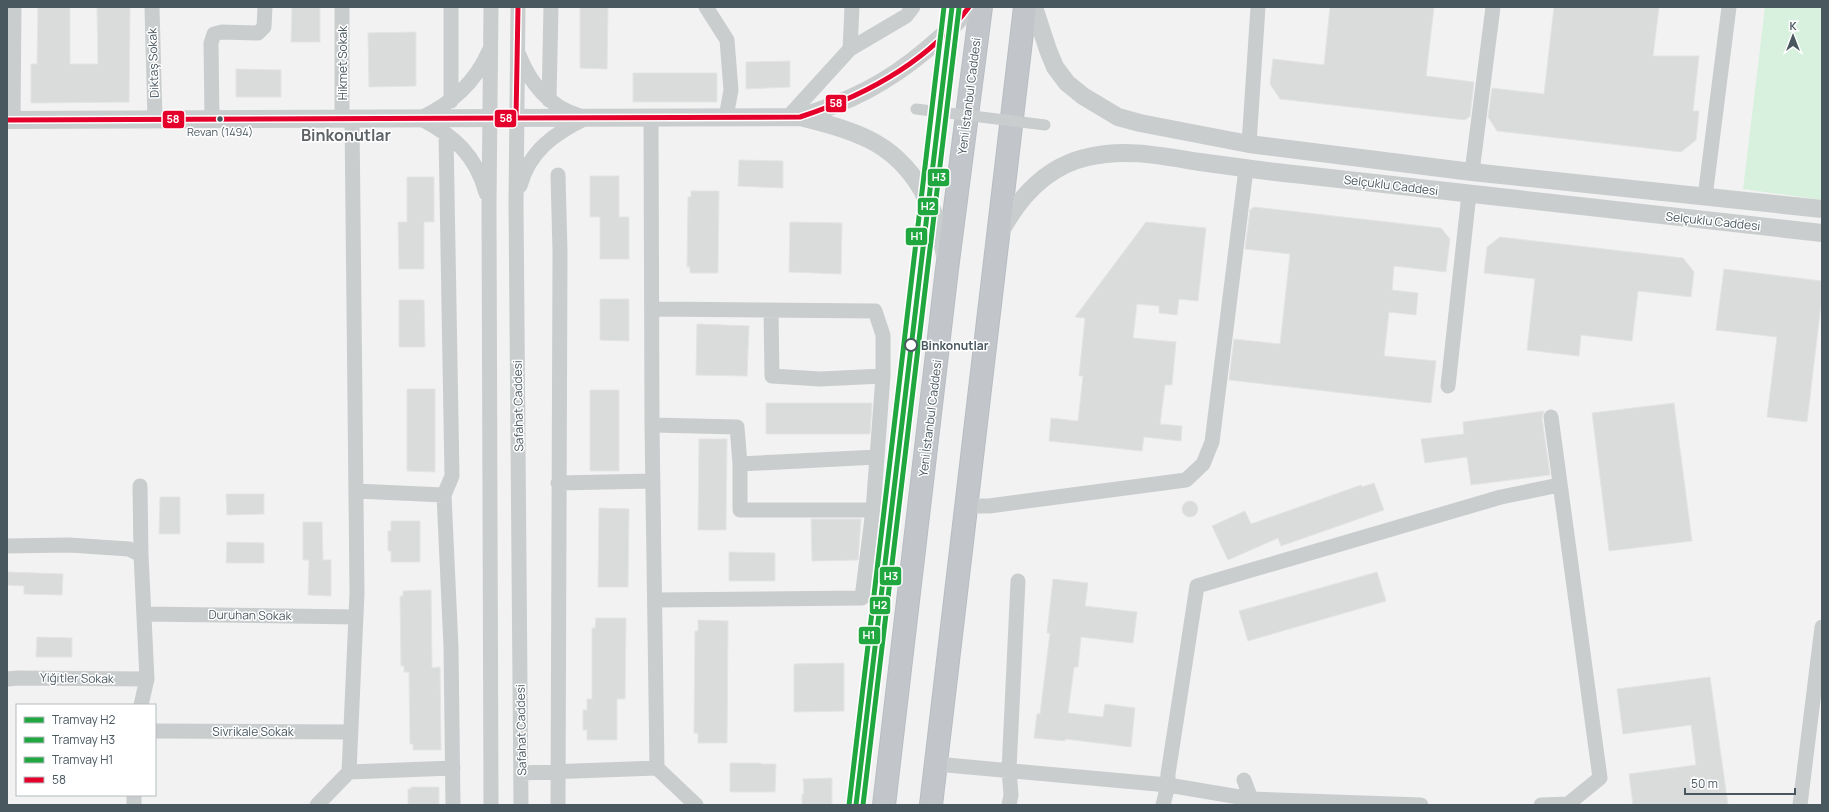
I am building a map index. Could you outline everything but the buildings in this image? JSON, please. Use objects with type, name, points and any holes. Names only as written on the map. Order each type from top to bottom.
[{"type":"highway","name":"Yeni İstanbul Caddesi","points":[[884,805],[947,269],[981,7]]},
{"type":"highway","points":[[931,805],[1025,7]]},
{"type":"street","points":[[14,7],[10,120],[794,117],[837,127],[871,140],[899,159],[923,191],[933,211],[939,226],[947,269]]},
{"type":"street","name":"Diktaş Sokak","points":[[152,7],[155,120]]},
{"type":"street","points":[[212,119],[211,42],[214,34],[222,32],[258,33],[264,27],[265,7]]},
{"type":"street","name":"Hikmet Sokak","points":[[342,7],[347,119],[356,491],[356,617],[349,772]]},
{"type":"street","points":[[451,7],[451,101]]},
{"type":"street","points":[[491,7],[489,206],[491,805]]},
{"type":"street","name":"Safahat Caddesi","points":[[518,7],[516,203],[521,805]]},
{"type":"street","points":[[549,100],[551,7]]},
{"type":"street","points":[[706,7],[727,40],[731,90],[726,117]]},
{"type":"street","points":[[850,49],[852,7]]},
{"type":"street","points":[[794,117],[850,49],[906,16],[913,7]]},
{"type":"street","points":[[794,117],[853,98],[884,82],[914,61],[949,31],[969,7]]},
{"type":"street","name":"Selçuklu Caddesi","points":[[1034,7],[1042,36],[1055,67],[1067,83],[1083,96],[1118,117],[1140,123],[1249,144],[1472,172],[1822,209]]},
{"type":"street","points":[[966,506],[989,506],[1186,480],[1203,464],[1212,442],[1246,169],[1258,7]]},
{"type":"street","points":[[1448,386],[1469,194],[1493,7]]},
{"type":"street","points":[[1702,220],[1730,7]]},
{"type":"street","points":[[420,118],[441,109],[451,101],[484,64],[491,47]]},
{"type":"street","points":[[517,49],[531,79],[549,100],[568,113],[587,118]]},
{"type":"street","points":[[916,109],[1045,125]]},
{"type":"street","points":[[420,118],[446,134],[470,156],[483,182],[489,206]]},
{"type":"street","points":[[516,203],[522,178],[528,164],[536,152],[556,134],[587,118]]},
{"type":"street","points":[[651,118],[652,425],[656,600],[657,768]]},
{"type":"street","points":[[446,134],[452,476],[444,496],[451,647],[453,805]]},
{"type":"street","name":"Selçuklu Caddesi","points":[[997,239],[1008,219],[1028,191],[1056,169],[1087,157],[1118,152],[1137,152],[1246,169],[1822,233]]},
{"type":"street","points":[[558,175],[560,252],[558,805]]},
{"type":"street","points":[[652,309],[875,311],[883,335],[883,376],[873,510],[862,598],[656,600]]},
{"type":"street","points":[[771,310],[772,376],[820,379],[883,376]]},
{"type":"street","points":[[1541,805],[1568,804],[1600,778],[1559,485],[1551,417]]},
{"type":"street","points":[[652,425],[737,427],[740,464],[740,510],[873,510]]},
{"type":"street","points":[[740,464],[877,457]]},
{"type":"street","points":[[558,483],[653,481]]},
{"type":"street","points":[[1163,805],[1168,785],[1168,774],[1197,586],[1501,497],[1559,485]]},
{"type":"street","points":[[140,486],[141,554],[147,679],[141,704]]},
{"type":"street","points":[[356,491],[444,496]]},
{"type":"street","points":[[7,546],[69,545],[121,548],[129,549],[141,554]]},
{"type":"street","points":[[1009,805],[1011,795],[1009,770],[1018,581]]},
{"type":"street","name":"Duruhan Sokak","points":[[144,614],[356,617]]},
{"type":"street","points":[[1800,805],[1820,654],[1822,627]]},
{"type":"street","name":"Yiğitler Sokak","points":[[7,679],[147,679]]},
{"type":"street","name":"Sivrikale Sokak","points":[[156,731],[351,732]]},
{"type":"street","points":[[936,764],[1168,785],[1250,802],[1421,805]]},
{"type":"street","points":[[317,805],[349,772],[453,768]]},
{"type":"street","points":[[521,773],[657,768],[696,805]]},
{"type":"street","points":[[1244,780],[1250,802]]},
{"type":"green space","points":[[1765,7],[1822,7],[1822,200],[1743,189]]},
{"type":"tram line","name":"H1","points":[[849,805],[944,7]]},
{"type":"tram line","name":"H2","points":[[856,805],[952,7]]},
{"type":"tram line","name":"H3","points":[[863,805],[959,8]]},
{"type":"transit line","name":"58","points":[[516,118],[518,7]]},
{"type":"transit line","name":"58","points":[[7,120],[800,117],[848,99],[893,75],[934,44],[953,27],[969,7]]},
{"type":"place","name":"Revan (1494)","points":[[220,119]]},
{"type":"place","name":"Binkonutlar","points":[[911,345]]},
{"type":"district","name":"Binkonutlar","points":[[346,135]]}]
